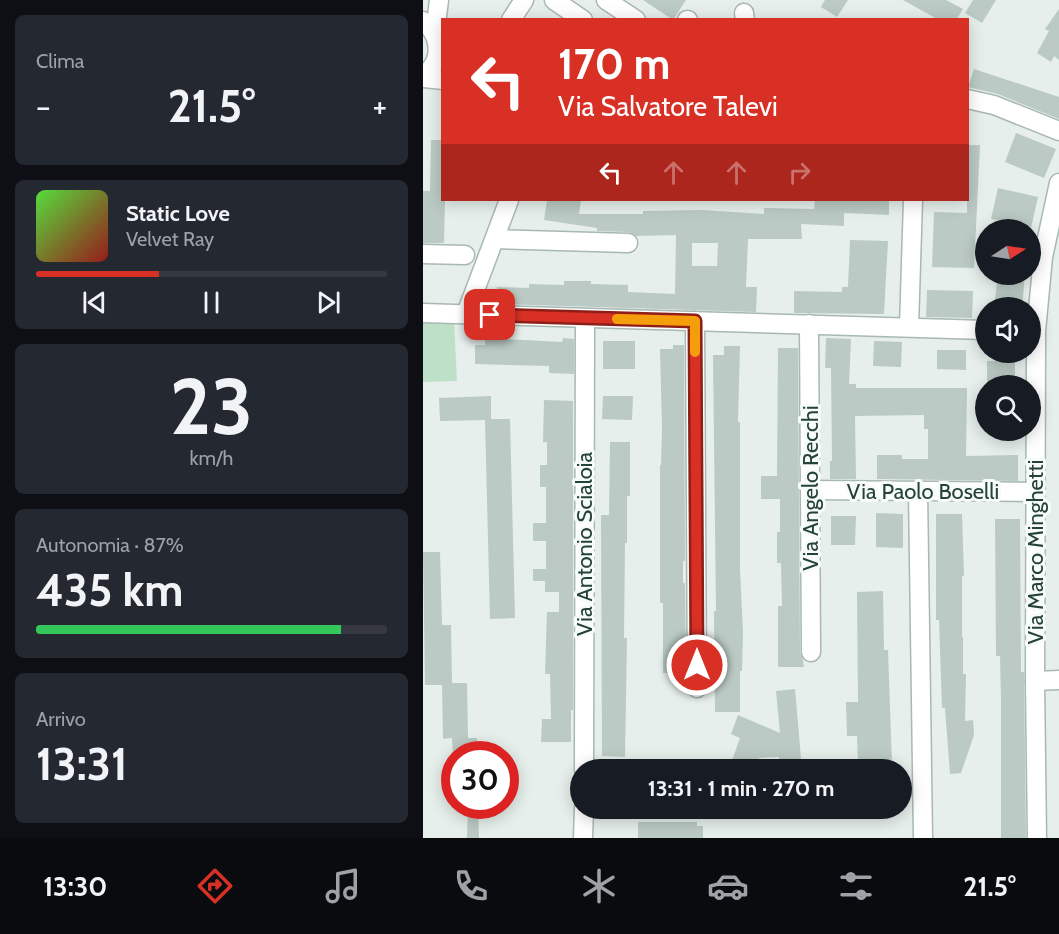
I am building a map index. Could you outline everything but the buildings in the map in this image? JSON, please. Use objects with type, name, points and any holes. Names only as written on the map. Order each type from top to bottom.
[{"type":"street","points":[[423,76],[434,64],[437,55],[435,37],[439,0]]},
{"type":"street","points":[[512,18],[524,0]]},
{"type":"street","points":[[554,0],[580,18]]},
{"type":"street","points":[[606,0],[633,18]]},
{"type":"street","points":[[423,76],[441,80]]},
{"type":"street","points":[[969,99],[994,105],[1059,131]]},
{"type":"street","name":"Via Marco Minghetti","points":[[1041,299],[1051,258],[1058,190]]},
{"type":"street","points":[[466,314],[509,201]]},
{"type":"street","points":[[909,327],[913,201]]},
{"type":"street","points":[[495,239],[629,243]]},
{"type":"street","points":[[423,254],[465,255]]},
{"type":"street","points":[[423,313],[975,330]]},
{"type":"street","name":"Via Antonio Scialoia","points":[[584,759],[585,318]]},
{"type":"street","points":[[695,321],[697,688]]},
{"type":"street","name":"Via Angelo Recchi","points":[[809,324],[811,652]]},
{"type":"street","name":"Via Marco Minghetti","points":[[1033,363],[1037,838]]},
{"type":"street","name":"Via Paolo Boselli","points":[[810,490],[1035,492]]},
{"type":"street","points":[[918,491],[923,838]]},
{"type":"street","points":[[1035,681],[1059,680]]},
{"type":"street","points":[[583,819],[583,838]]},
{"type":"green space","points":[[454,321],[457,381],[423,382],[423,322]]},
{"type":"slow traffic","points":[[617,319],[695,321],[695,352]]},
{"type":"route","points":[[490,315],[695,321],[697,665]]}]
